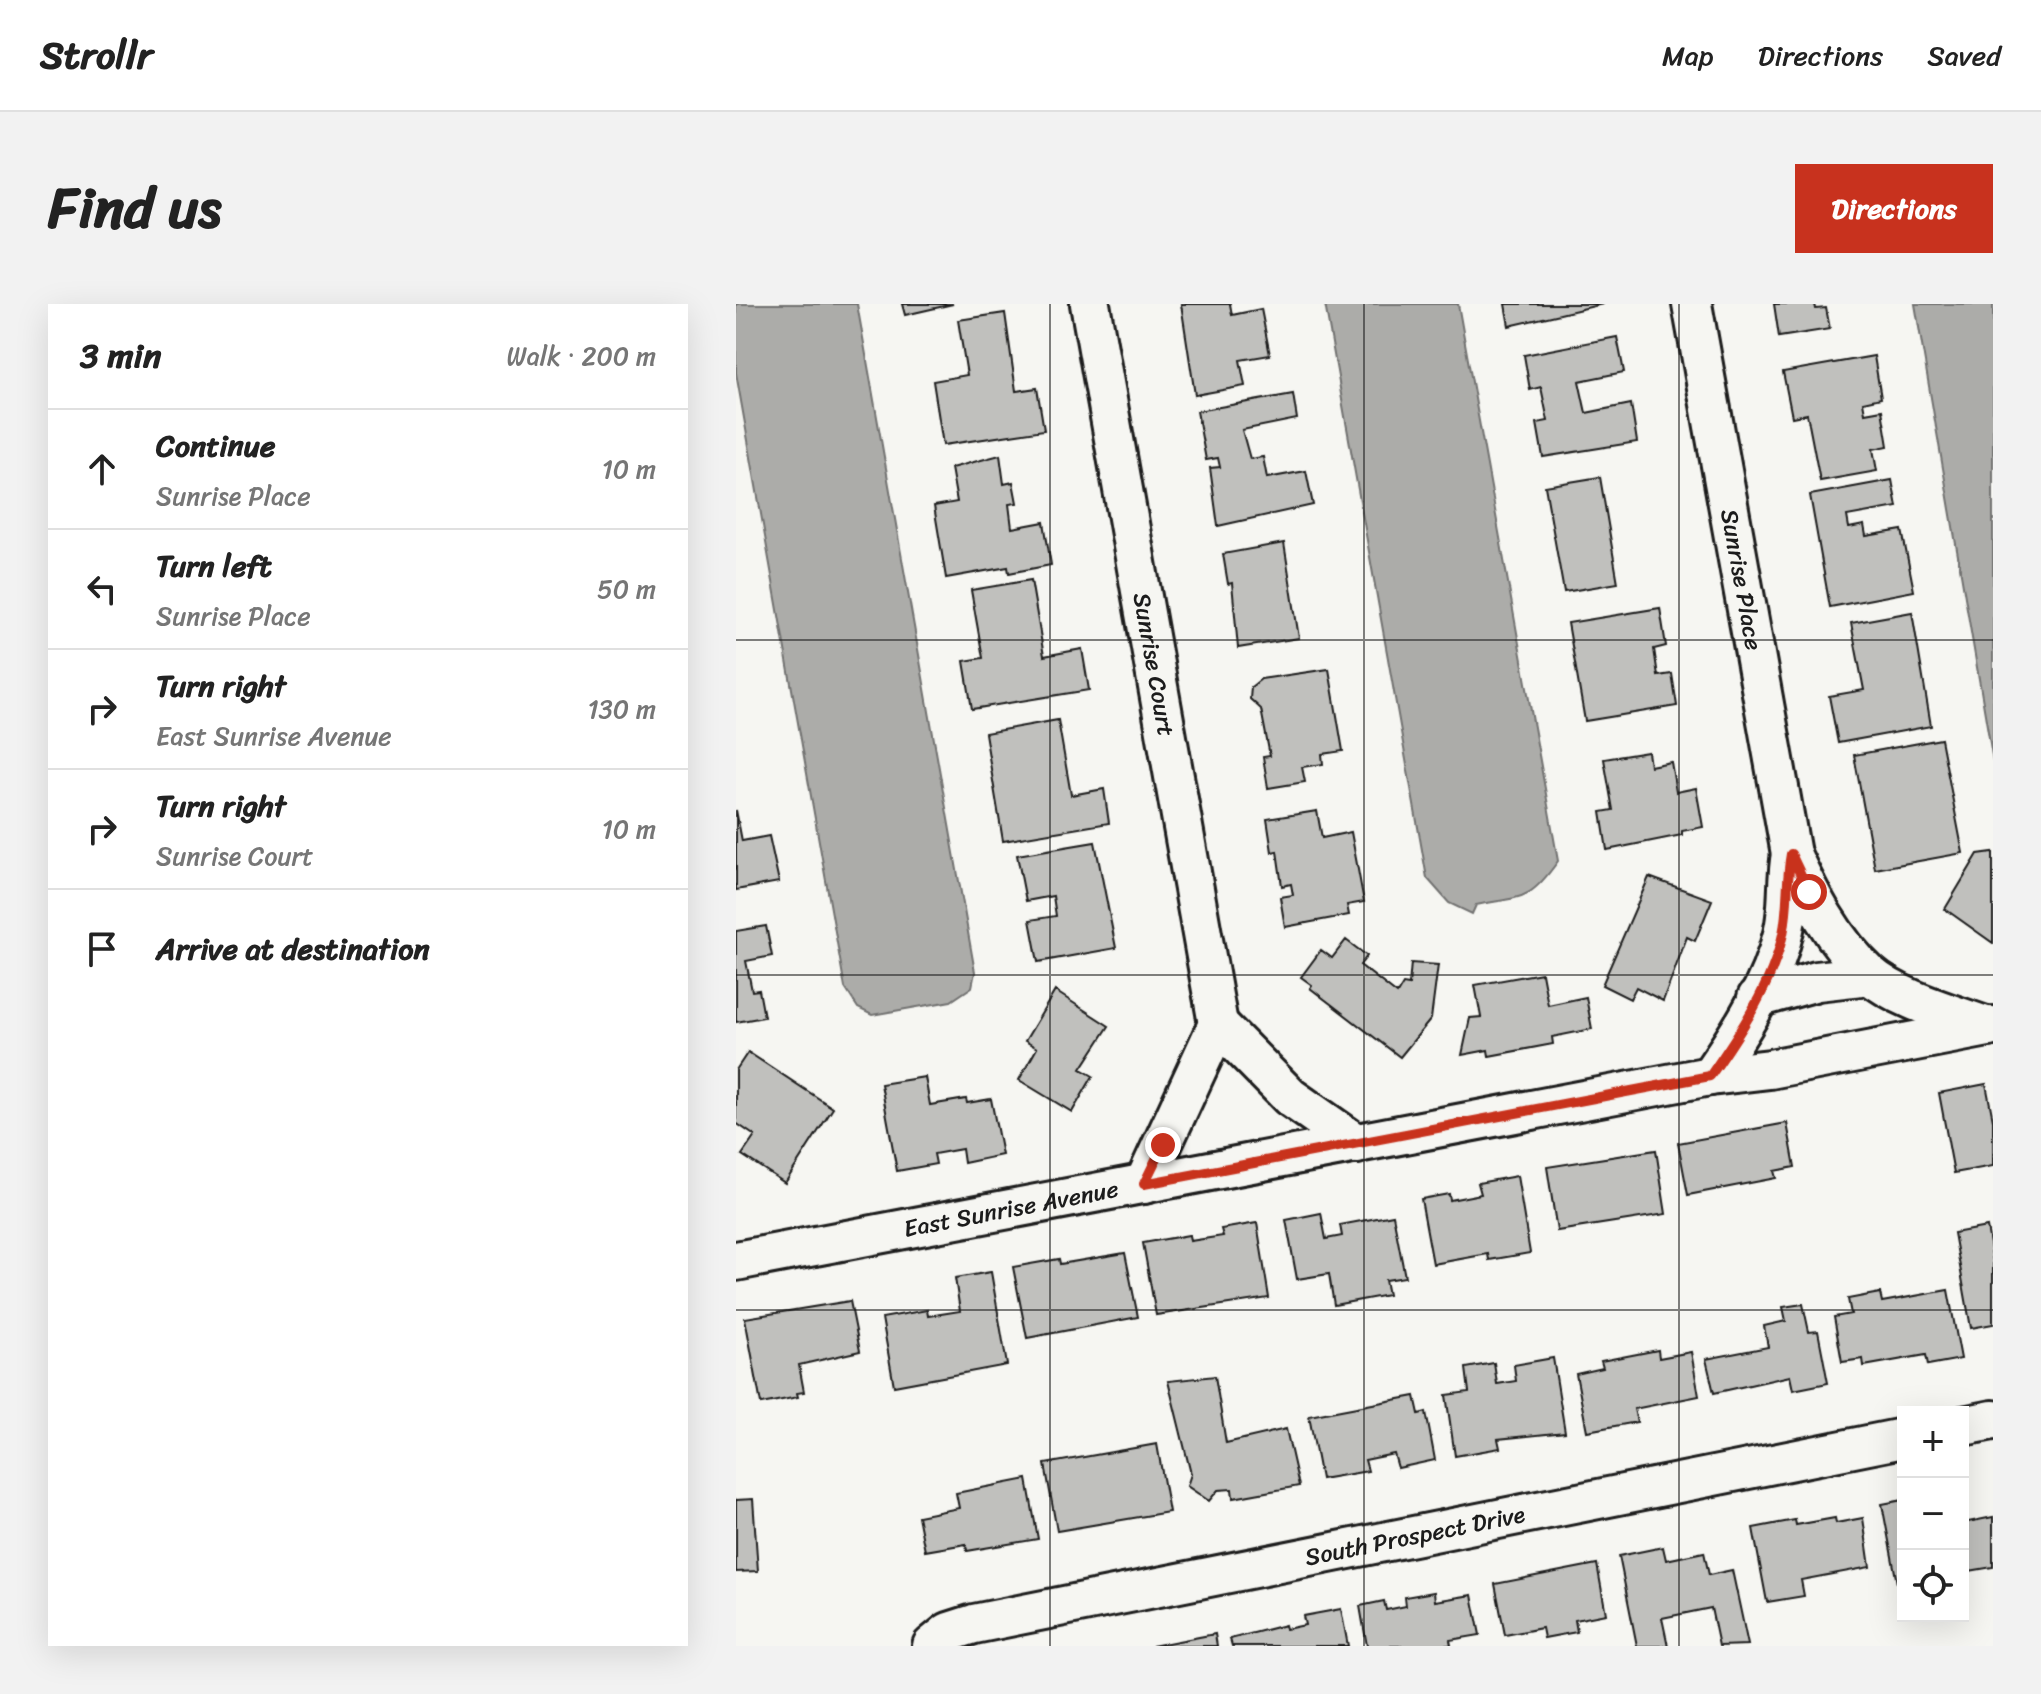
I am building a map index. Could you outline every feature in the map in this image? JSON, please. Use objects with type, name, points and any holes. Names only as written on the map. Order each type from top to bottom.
[{"type":"street","name":"Sunrise Court","points":[[1090,304],[1218,1024]]},
{"type":"street","name":"Sunrise Place","points":[[1692,304],[1791,854],[1783,936],[1757,998],[1710,1076]]},
{"type":"street","name":"Sunrise Place","points":[[1791,854],[1826,921],[1870,975],[1924,1002],[1991,1026]]},
{"type":"street","points":[[1757,998],[1797,985],[1870,975]]},
{"type":"street","points":[[1144,1184],[1218,1024],[1290,1097],[1357,1144]]},
{"type":"street","name":"East Sunrise Avenue","points":[[744,1252],[1144,1184],[1991,1026]]},
{"type":"street","points":[[1969,1425],[1993,1420]]},
{"type":"street","name":"South Prospect Drive","points":[[932,1645],[949,1632],[974,1624],[1897,1439]]},
{"type":"shaded area","points":[[736,304],[857,304],[975,972],[972,987],[951,1001],[872,1015],[858,1008],[845,988],[736,373]]},
{"type":"shaded area","points":[[1325,304],[1458,304],[1558,861],[1532,891],[1515,898],[1476,905],[1472,914],[1449,903],[1427,878]]},
{"type":"shaded area","points":[[1915,304],[1993,304],[1993,761]]},
{"type":"building","points":[[902,304],[953,304],[905,315]]},
{"type":"building","points":[[1181,304],[1230,304],[1232,315],[1261,309],[1270,355],[1240,360],[1245,386],[1195,395]]},
{"type":"building","points":[[1505,304],[1603,304],[1509,326]]},
{"type":"building","points":[[1774,304],[1815,304],[1816,309],[1826,308],[1830,329],[1779,337]]},
{"type":"building","points":[[1005,313],[1016,391],[1037,388],[1044,430],[943,445],[933,381],[967,375],[958,320]]},
{"type":"building","points":[[1617,337],[1624,372],[1579,381],[1586,413],[1631,404],[1637,442],[1543,457],[1537,423],[1548,421],[1541,387],[1530,390],[1524,355]]},
{"type":"building","points":[[1874,356],[1881,398],[1863,402],[1865,413],[1882,410],[1888,446],[1873,449],[1877,471],[1820,481],[1807,414],[1792,417],[1783,372]]},
{"type":"building","points":[[1293,394],[1297,419],[1242,430],[1250,459],[1263,457],[1267,478],[1306,471],[1313,505],[1218,526],[1210,468],[1220,467],[1218,458],[1206,460],[1197,411]]},
{"type":"building","points":[[1000,455],[1004,484],[1013,482],[1017,503],[1009,504],[1012,528],[1044,522],[1051,565],[1009,573],[1008,567],[946,578],[934,506],[957,502],[951,468]]},
{"type":"building","points":[[1600,477],[1618,583],[1564,592],[1545,486]]},
{"type":"building","points":[[1892,480],[1897,507],[1847,516],[1849,528],[1864,525],[1866,536],[1902,530],[1914,591],[1830,607],[1810,495]]},
{"type":"building","points":[[1284,543],[1299,638],[1238,648],[1232,583],[1228,584],[1223,554]]},
{"type":"building","points":[[1031,580],[1044,656],[1082,649],[1089,690],[972,709],[964,661],[983,658],[971,590]]},
{"type":"building","points":[[1660,608],[1666,646],[1654,649],[1658,676],[1672,674],[1677,706],[1585,721],[1568,623]]},
{"type":"building","points":[[1912,612],[1931,726],[1838,743],[1829,696],[1864,690],[1851,623]]},
{"type":"building","points":[[1329,669],[1343,751],[1322,754],[1323,764],[1302,767],[1305,782],[1268,788],[1263,757],[1270,756],[1261,709],[1250,699],[1251,687],[1261,679]]},
{"type":"building","points":[[1058,720],[1071,795],[1104,789],[1109,823],[1003,841],[985,733]]},
{"type":"building","points":[[1941,739],[1963,853],[1875,869],[1854,755]]},
{"type":"building","points":[[1648,752],[1650,766],[1671,762],[1676,792],[1696,788],[1703,827],[1682,831],[1682,835],[1607,850],[1601,812],[1613,810],[1604,759]]},
{"type":"building","points":[[736,810],[742,841],[769,836],[779,882],[736,890]]},
{"type":"building","points":[[1317,811],[1322,838],[1351,832],[1364,902],[1347,905],[1349,915],[1285,927],[1280,897],[1293,895],[1291,884],[1282,886],[1277,851],[1272,852],[1267,819]]},
{"type":"building","points":[[1095,842],[1116,948],[1038,962],[1030,920],[1056,916],[1053,896],[1026,901],[1017,855]]},
{"type":"building","points":[[1993,852],[1993,943],[1945,909],[1978,854]]},
{"type":"building","points":[[1649,877],[1712,900],[1695,941],[1687,937],[1663,1001],[1636,987],[1630,999],[1602,985]]},
{"type":"building","points":[[766,926],[772,956],[746,961],[752,991],[759,990],[764,1017],[736,1022],[736,931]]},
{"type":"building","points":[[1346,940],[1367,956],[1360,965],[1397,994],[1403,984],[1409,985],[1411,963],[1438,965],[1431,1019],[1400,1057],[1310,988],[1312,985],[1301,977],[1321,950],[1332,958]]},
{"type":"building","points":[[1542,973],[1548,1005],[1586,997],[1592,1029],[1552,1037],[1553,1044],[1489,1056],[1488,1050],[1462,1055],[1470,1018],[1481,1017],[1475,985]]},
{"type":"building","points":[[1055,991],[1109,1026],[1081,1069],[1093,1076],[1072,1112],[1019,1080],[1037,1048],[1025,1041]]},
{"type":"building","points":[[748,1052],[833,1108],[785,1183],[742,1155],[755,1136],[736,1123],[736,1070]]},
{"type":"building","points":[[925,1077],[930,1105],[966,1099],[967,1103],[991,1099],[1002,1155],[964,1163],[962,1149],[934,1154],[936,1164],[897,1171],[881,1084]]},
{"type":"building","points":[[1986,1084],[1993,1120],[1993,1166],[1954,1173],[1939,1093]]},
{"type":"building","points":[[1787,1123],[1795,1167],[1774,1171],[1776,1178],[1688,1195],[1678,1143]]},
{"type":"building","points":[[1656,1150],[1666,1214],[1557,1231],[1547,1167]]},
{"type":"building","points":[[1517,1176],[1530,1253],[1489,1260],[1488,1254],[1433,1264],[1421,1199],[1449,1194],[1450,1200],[1481,1194],[1478,1183]]},
{"type":"building","points":[[1321,1213],[1326,1239],[1342,1236],[1340,1225],[1393,1215],[1405,1277],[1385,1280],[1388,1295],[1334,1305],[1329,1274],[1297,1279],[1286,1220]]},
{"type":"building","points":[[1257,1223],[1269,1298],[1156,1315],[1143,1243],[1189,1235],[1190,1241],[1223,1236],[1221,1229]]},
{"type":"building","points":[[1987,1227],[1993,1261],[1993,1324],[1971,1328],[1954,1233]]},
{"type":"building","points":[[1125,1253],[1138,1317],[1027,1338],[1013,1267],[1059,1259],[1060,1264]]},
{"type":"building","points":[[991,1272],[1007,1365],[894,1386],[882,1318],[927,1310],[928,1316],[960,1311],[955,1278]]},
{"type":"building","points":[[1948,1290],[1961,1359],[1928,1365],[1926,1355],[1864,1366],[1863,1359],[1842,1362],[1834,1317],[1851,1314],[1848,1299],[1880,1293],[1882,1302]]},
{"type":"building","points":[[850,1301],[860,1351],[799,1365],[804,1392],[797,1393],[798,1397],[761,1404],[745,1318]]},
{"type":"building","points":[[1803,1304],[1809,1332],[1818,1331],[1828,1383],[1793,1390],[1790,1376],[1714,1393],[1706,1359],[1768,1347],[1764,1326],[1786,1321],[1783,1307]]},
{"type":"building","points":[[1658,1350],[1659,1358],[1691,1352],[1699,1396],[1634,1409],[1637,1422],[1587,1431],[1576,1374],[1603,1368],[1601,1361]]},
{"type":"building","points":[[1553,1358],[1565,1432],[1498,1439],[1500,1448],[1455,1456],[1446,1395],[1469,1392],[1466,1368],[1494,1363],[1497,1384],[1516,1381],[1514,1365]]},
{"type":"building","points":[[1215,1376],[1226,1443],[1286,1429],[1299,1486],[1233,1498],[1232,1489],[1218,1490],[1209,1501],[1187,1486],[1191,1474],[1168,1381]]},
{"type":"building","points":[[1415,1396],[1419,1414],[1426,1412],[1435,1460],[1398,1468],[1394,1454],[1365,1460],[1368,1471],[1321,1479],[1309,1416]]},
{"type":"building","points":[[1157,1444],[1169,1512],[1057,1531],[1045,1464]]},
{"type":"building","points":[[1027,1479],[1038,1539],[967,1551],[966,1544],[925,1551],[918,1516],[959,1508],[956,1493]]},
{"type":"building","points":[[753,1499],[758,1571],[736,1572],[736,1500]]},
{"type":"building","points":[[1897,1501],[1897,1583],[1882,1504]]},
{"type":"building","points":[[1993,1517],[1993,1567],[1969,1571],[1969,1522]]},
{"type":"building","points":[[1835,1518],[1836,1523],[1863,1518],[1870,1567],[1801,1580],[1804,1596],[1767,1602],[1753,1528],[1795,1520],[1796,1525]]},
{"type":"building","points":[[1663,1547],[1666,1560],[1704,1552],[1709,1575],[1732,1570],[1748,1645],[1719,1646],[1711,1608],[1662,1618],[1668,1646],[1637,1646],[1619,1556]]},
{"type":"building","points":[[1597,1564],[1606,1614],[1575,1620],[1577,1632],[1544,1638],[1542,1628],[1505,1635],[1495,1584]]},
{"type":"building","points":[[1434,1592],[1435,1601],[1472,1595],[1480,1635],[1450,1640],[1451,1645],[1442,1646],[1367,1646],[1360,1606],[1384,1601],[1386,1610],[1406,1606],[1405,1597]]},
{"type":"building","points":[[1341,1609],[1348,1646],[1232,1646],[1230,1639],[1285,1625],[1286,1629],[1305,1625],[1303,1616]]},
{"type":"building","points":[[1215,1634],[1217,1646],[1152,1646]]},
{"type":"route","points":[[1163,1145],[1144,1184],[1710,1076],[1737,1036],[1757,998],[1783,936],[1791,854],[1809,892]]}]
